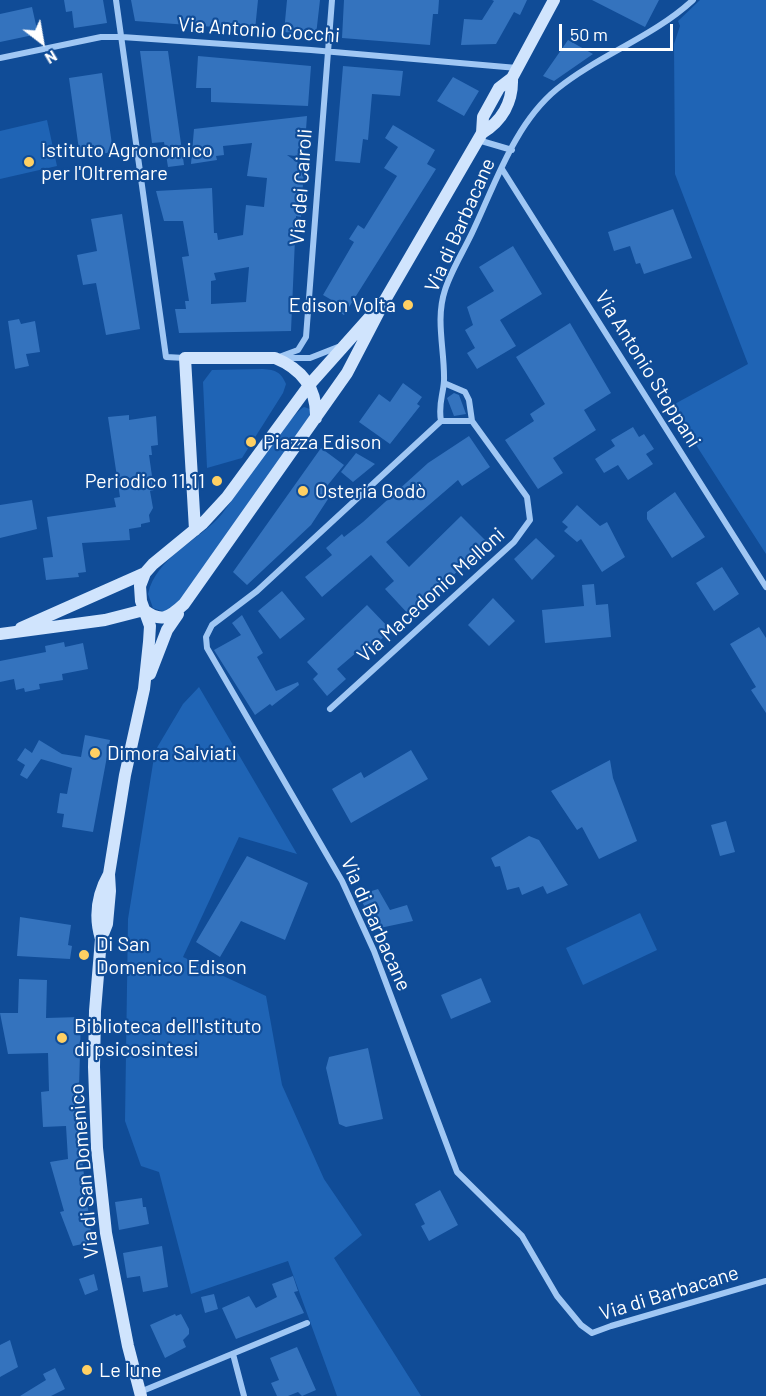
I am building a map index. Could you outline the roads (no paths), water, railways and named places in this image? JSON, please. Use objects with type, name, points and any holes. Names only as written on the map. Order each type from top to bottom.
[{"type":"main road","points":[[14,631],[145,573],[195,530],[227,497],[310,384],[385,300],[480,137],[496,124],[513,95],[515,73],[554,0]]},
{"type":"main road","name":"Via di San Domenico","points":[[144,689],[167,630],[316,419],[363,346],[385,300]]},
{"type":"main road","points":[[195,530],[185,358],[275,358],[293,367],[310,384],[315,399],[316,419]]},
{"type":"main road","name":"Via di San Domenico","points":[[141,1394],[117,1296],[100,1177],[94,1067],[95,1011],[101,939],[107,924],[109,874],[125,775],[144,689],[150,630],[140,595],[145,573]]},
{"type":"main road","points":[[0,634],[83,624],[144,610],[157,618],[166,618],[184,604]]},
{"type":"street","points":[[117,0],[166,357],[185,358]]},
{"type":"street","name":"Via dei Cairoli","points":[[275,358],[298,350],[306,337],[332,0]]},
{"type":"street","name":"Via di Barbacane","points":[[693,0],[669,20],[558,89],[535,111],[502,169],[445,291],[440,331],[444,382],[439,398],[441,421],[257,591],[212,625],[206,637],[207,648],[342,881],[374,951],[457,1172],[522,1236],[557,1296],[581,1325],[592,1333],[600,1332],[610,1326],[766,1281]]},
{"type":"street","name":"Via Antonio Cocchi","points":[[0,58],[100,37],[122,37],[328,51],[515,73]]},
{"type":"street","points":[[480,137],[512,150]]},
{"type":"street","name":"Via Antonio Stoppani","points":[[502,169],[766,587]]},
{"type":"street","points":[[275,358],[316,356],[351,338]]},
{"type":"street","name":"Via Macedonio Melloni","points":[[330,709],[514,542],[530,520],[527,497],[472,421],[470,400],[465,392],[444,382]]},
{"type":"street","points":[[441,421],[472,421]]},
{"type":"street","points":[[141,1394],[308,1323]]},
{"type":"street","points":[[233,1354],[244,1396]]},
{"type":"place","name":"Istituto Agronomico per l'Oltremare","points":[[29,162]]},
{"type":"place","name":"Edison Volta","points":[[408,305]]},
{"type":"place","name":"Piazza Edison","points":[[251,442]]},
{"type":"place","name":"Periodico 11.11","points":[[217,481]]},
{"type":"place","name":"Osteria Godò","points":[[303,491]]},
{"type":"place","name":"Dimora Salviati","points":[[95,753]]},
{"type":"place","name":"Di San Domenico Edison","points":[[84,955]]},
{"type":"place","name":"Biblioteca dell'Istituto di psicosintesi","points":[[62,1038]]},
{"type":"place","name":"Le lune","points":[[87,1370]]}]
